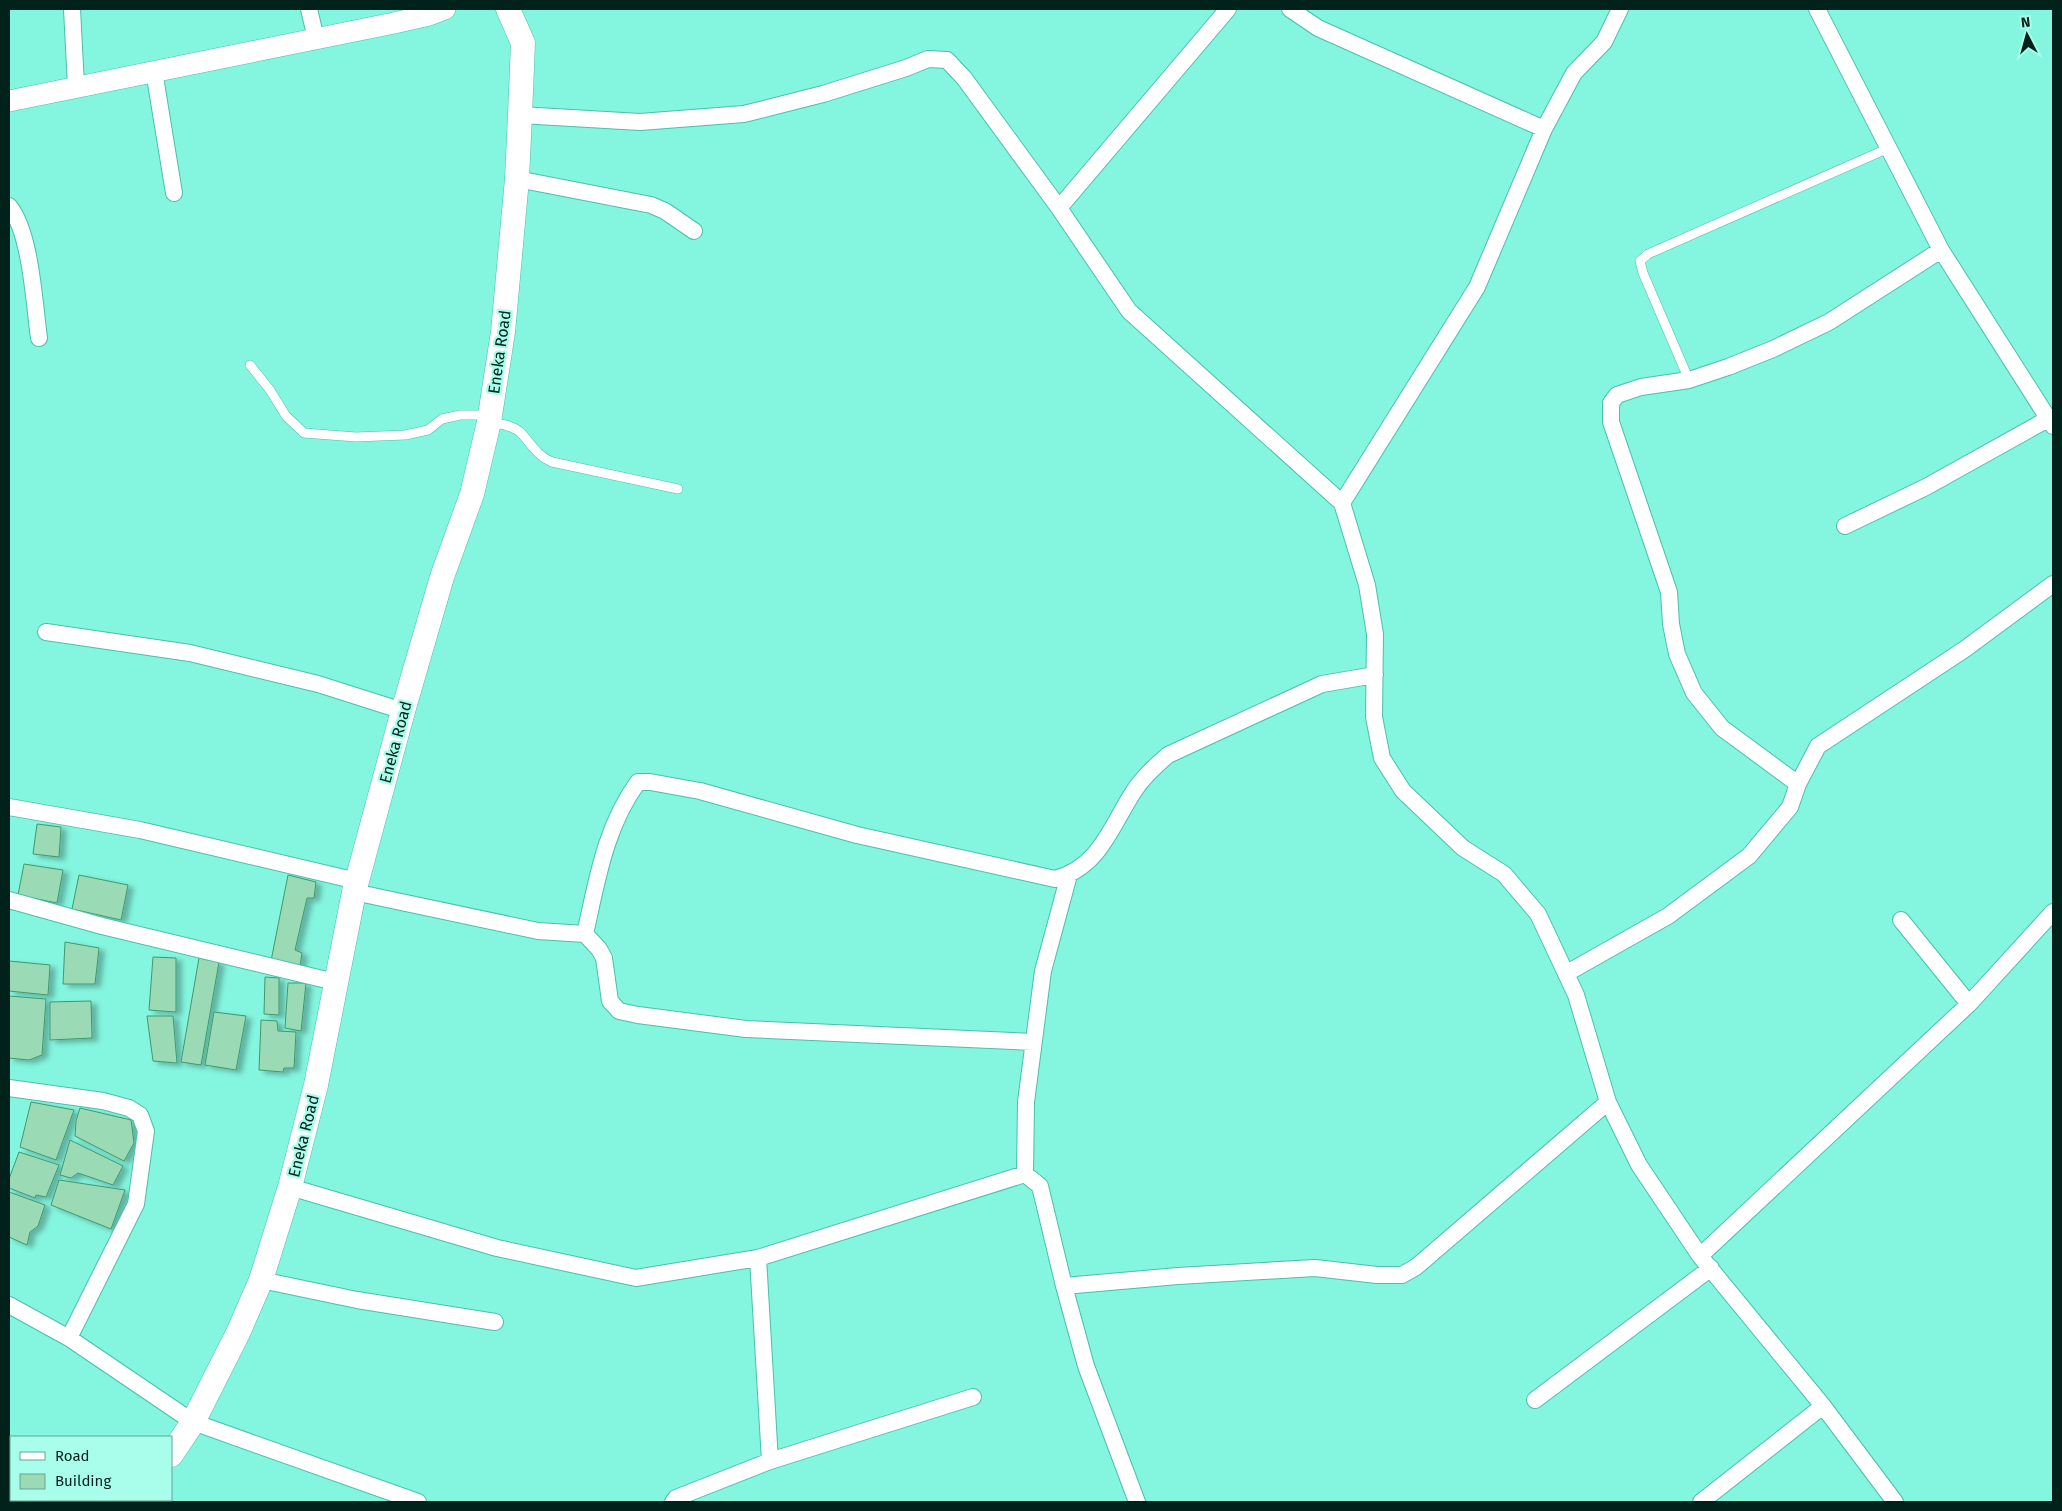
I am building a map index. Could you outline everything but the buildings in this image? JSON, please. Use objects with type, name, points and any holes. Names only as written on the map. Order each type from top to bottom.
[{"type":"main road","name":"Eneka Road","points":[[172,1454],[193,1422],[238,1333],[261,1280],[290,1187],[316,1085],[355,887],[442,577],[472,494],[490,418],[503,332],[517,178],[520,115],[523,42],[508,9]]},
{"type":"street","points":[[72,9],[76,86]]},
{"type":"street","points":[[309,9],[316,39]]},
{"type":"street","points":[[1059,208],[1228,9]]},
{"type":"street","points":[[1290,9],[1318,28],[1544,128]]},
{"type":"street","points":[[1342,503],[1477,287],[1544,128],[1574,73],[1604,42],[1620,9]]},
{"type":"street","points":[[1817,9],[1941,250],[2051,423],[1846,526]]},
{"type":"street","points":[[9,101],[154,70],[316,39],[393,19],[434,11]]},
{"type":"street","points":[[520,115],[640,122],[744,114],[823,94],[906,68],[928,59],[947,60],[964,78],[1059,208],[1129,311],[1342,503],[1367,584],[1375,634],[1374,717],[1382,758],[1403,790],[1462,848],[1504,874],[1538,914],[1576,995],[1608,1102],[1639,1165],[1700,1256],[1823,1406],[1895,1502]]},
{"type":"street","points":[[154,70],[174,193]]},
{"type":"street","points":[[517,178],[652,205],[665,211],[694,231]]},
{"type":"street","points":[[9,206],[17,216],[27,250],[38,338]]},
{"type":"street","points":[[1798,784],[1722,728],[1694,693],[1677,654],[1671,624],[1669,592],[1611,422],[1611,403],[1616,395],[1641,387],[1689,380],[1737,364],[1829,322],[1941,250]]},
{"type":"street","points":[[1567,973],[1668,916],[1749,856],[1790,808],[1798,784],[1818,746],[1965,649],[2053,584]]},
{"type":"street","points":[[46,632],[190,653],[318,684],[403,711]]},
{"type":"street","points":[[585,934],[605,845],[628,796],[638,782],[650,782],[700,791],[857,835],[1055,879],[1069,876],[1081,869],[1100,849],[1135,790],[1152,768],[1168,755],[1322,684],[1375,675]]},
{"type":"street","points":[[9,807],[140,830],[355,887],[538,931],[585,934],[599,949],[604,958],[610,1001],[619,1011],[746,1029],[1033,1042]]},
{"type":"street","points":[[1025,1174],[1026,1102],[1033,1042],[1044,972],[1069,876]]},
{"type":"street","points":[[9,900],[102,926],[335,982]]},
{"type":"street","points":[[1700,1256],[1969,1004],[2053,912]]},
{"type":"street","points":[[1901,920],[1969,1004]]},
{"type":"street","points":[[9,1088],[103,1101],[129,1108],[140,1115],[146,1131],[136,1204],[69,1338]]},
{"type":"street","points":[[1064,1286],[1178,1276],[1315,1268],[1377,1275],[1402,1275],[1416,1267],[1608,1102]]},
{"type":"street","points":[[290,1187],[497,1248],[636,1278],[758,1258],[1025,1174]]},
{"type":"street","points":[[1025,1174],[1040,1186],[1064,1286],[1086,1366],[1137,1502]]},
{"type":"street","points":[[758,1258],[770,1461]]},
{"type":"street","points":[[1535,1400],[1711,1268]]},
{"type":"street","points":[[261,1280],[356,1300],[495,1322]]},
{"type":"street","points":[[9,1305],[69,1338],[193,1422],[418,1502]]},
{"type":"street","points":[[673,1502],[676,1498],[770,1461],[973,1398]]},
{"type":"street","points":[[1701,1502],[1823,1406]]},
{"type":"lane","points":[[1689,380],[1643,273],[1640,261],[1648,254],[1888,148]]},
{"type":"lane","points":[[250,365],[270,390],[286,416],[304,433],[356,437],[406,435],[428,430],[442,419],[460,415],[490,418],[519,431],[541,456],[552,462],[678,489]]}]
